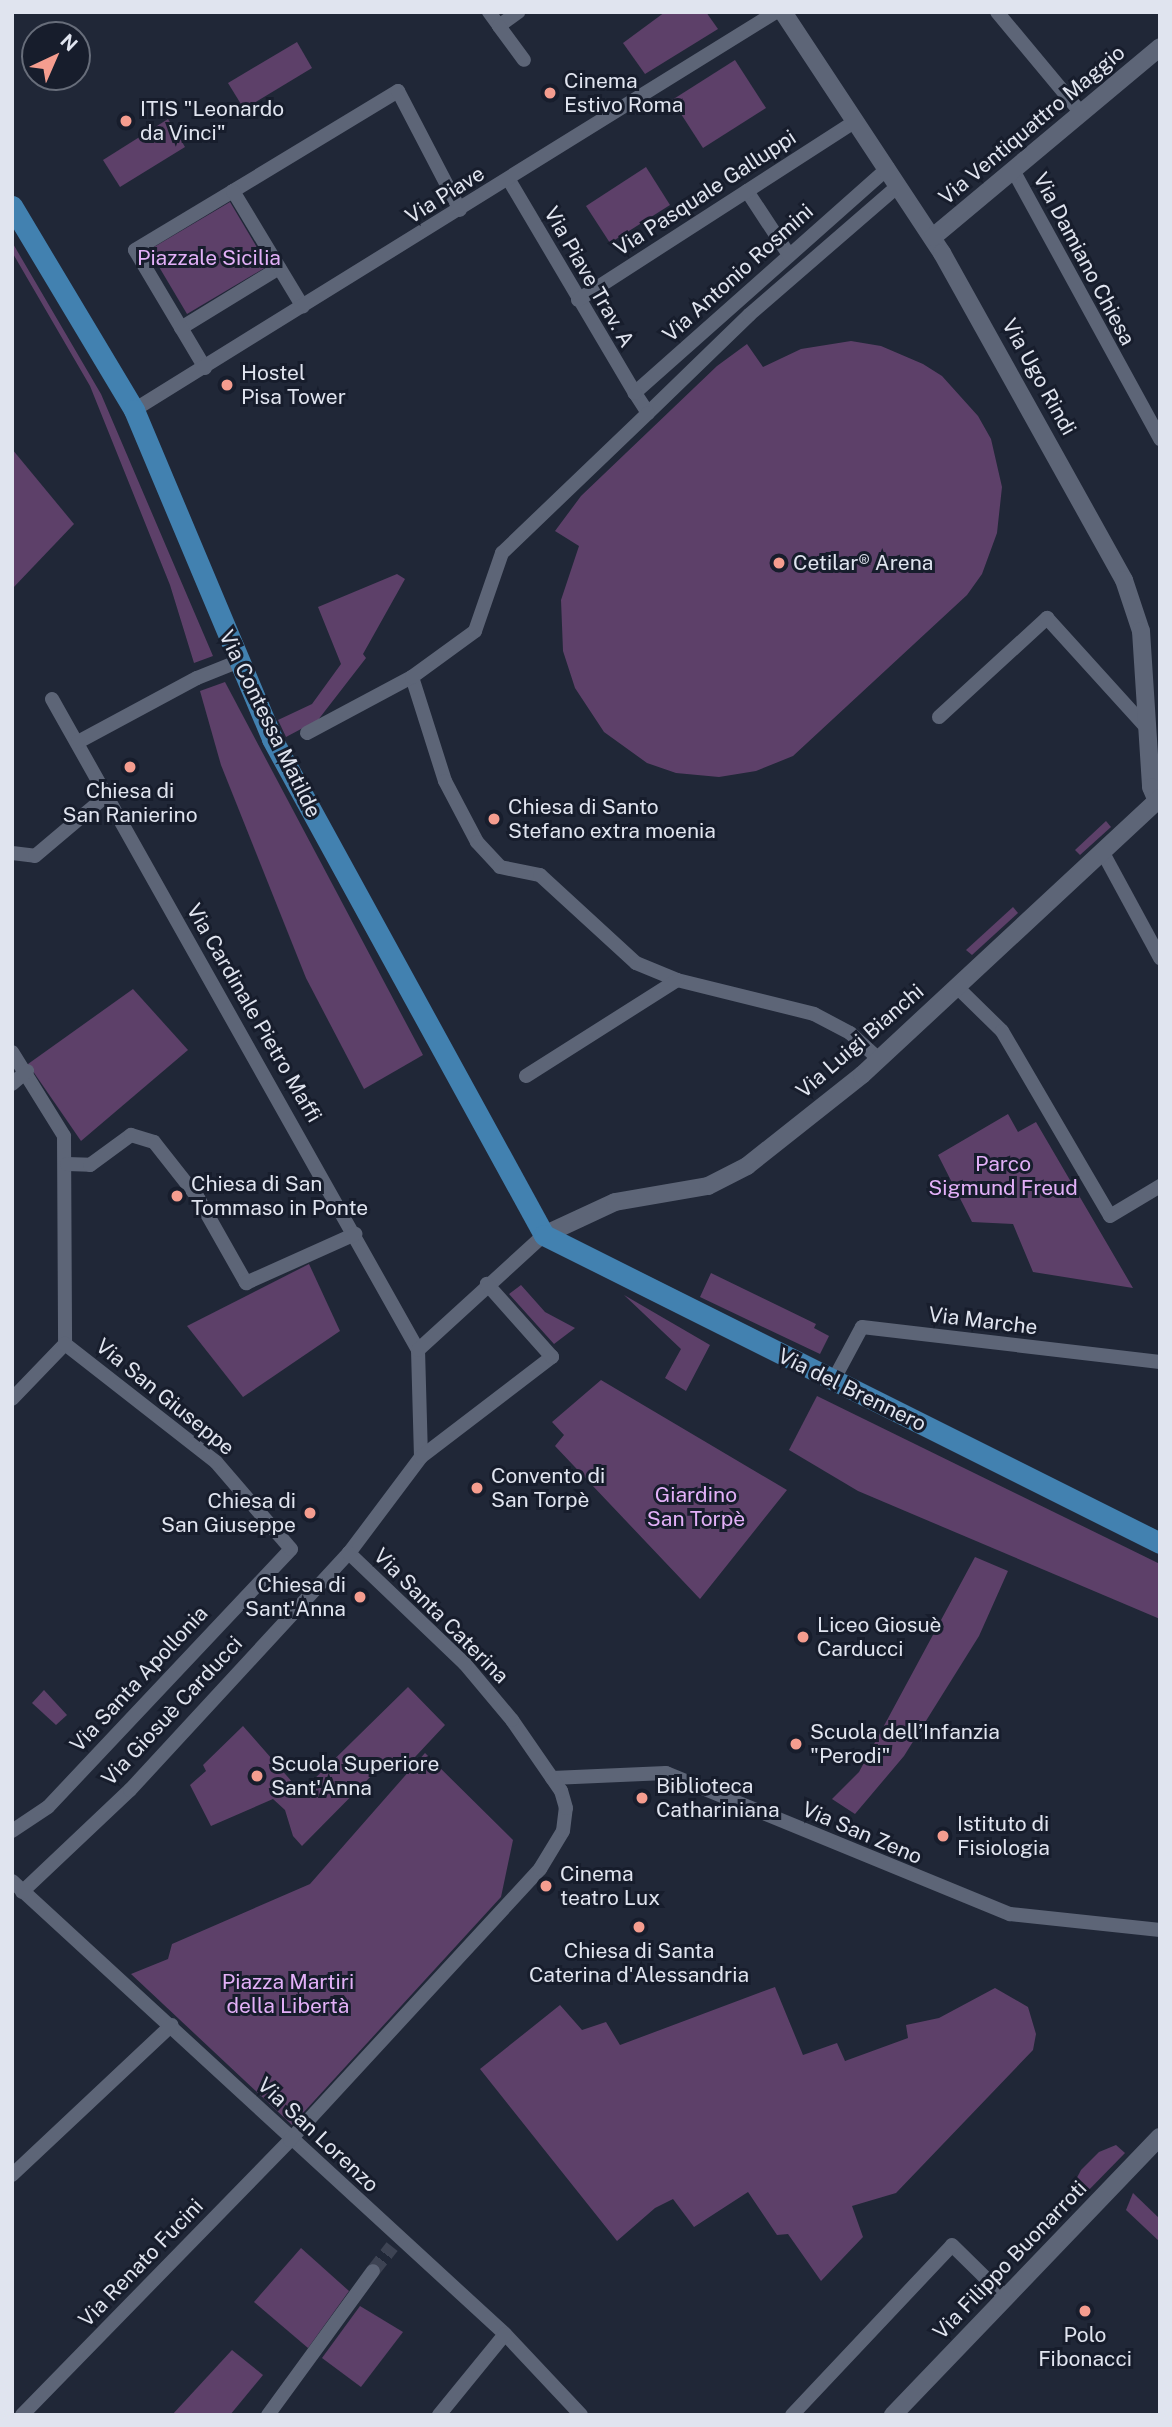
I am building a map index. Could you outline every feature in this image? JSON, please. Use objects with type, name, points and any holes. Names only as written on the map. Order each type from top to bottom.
[{"type":"main road","name":"Via Contessa Matilde","points":[[12,206],[134,410],[237,662],[277,749],[544,1236]]},
{"type":"main road","name":"Via del Brennero","points":[[544,1236],[1160,1543]]},
{"type":"street","points":[[489,12],[524,60]]},
{"type":"street","points":[[499,26],[518,12]]},
{"type":"street","name":"Via Piave","points":[[134,410],[509,180],[776,12]]},
{"type":"street","name":"Via Ugo Rindi","points":[[783,12],[933,237],[1124,580],[1141,631],[1146,727],[1158,800]]},
{"type":"street","points":[[997,12],[1083,114]]},
{"type":"street","name":"Via Ventiquattro Maggio","points":[[933,237],[1160,47]]},
{"type":"street","points":[[205,368],[135,250],[398,91],[460,210]]},
{"type":"street","name":"Via Pasquale Galluppi","points":[[578,300],[856,121]]},
{"type":"street","name":"Via Antonio Rosmini","points":[[635,393],[888,168]]},
{"type":"street","name":"Via Damiano Chiesa","points":[[1013,170],[1160,439]]},
{"type":"street","name":"Via Piave Trav. A","points":[[509,180],[635,393]]},
{"type":"street","name":"Via Antonio Rosmini","points":[[307,733],[412,677],[475,631],[486,610],[494,568],[502,553],[749,315],[899,185]]},
{"type":"street","points":[[233,191],[303,307]]},
{"type":"street","points":[[747,191],[789,255]]},
{"type":"street","points":[[181,328],[279,268]]},
{"type":"street","points":[[635,393],[648,413]]},
{"type":"street","points":[[939,718],[1047,618],[1146,727]]},
{"type":"street","points":[[78,742],[237,662]]},
{"type":"street","points":[[412,677],[445,781],[486,855],[500,867],[540,876],[626,957],[677,980],[814,1014],[850,1034],[879,1059]]},
{"type":"street","name":"Via Cardinale Pietro Maffi","points":[[52,699],[418,1350]]},
{"type":"street","points":[[19,855],[35,856],[106,796]]},
{"type":"street","name":"Via Luigi Bianchi","points":[[544,1236],[615,1202],[719,1183],[879,1059],[1158,800]]},
{"type":"street","points":[[1102,851],[1160,958]]},
{"type":"street","points":[[526,1076],[677,980]]},
{"type":"street","points":[[956,986],[1002,1031],[1110,1216],[1160,1186]]},
{"type":"street","points":[[12,1052],[27,1071],[64,1136],[67,1164],[65,1344],[12,1399]]},
{"type":"street","points":[[12,1084],[27,1071]]},
{"type":"street","points":[[67,1164],[90,1165],[131,1135],[154,1142],[192,1189],[246,1283],[355,1234]]},
{"type":"street","points":[[421,1457],[418,1350],[487,1284],[544,1236]]},
{"type":"street","name":"Via Giosuè Carducci","points":[[17,1887],[130,1790],[348,1553],[421,1457],[552,1357],[487,1284]]},
{"type":"street","name":"Via Marche","points":[[833,1381],[862,1327],[1160,1362]]},
{"type":"street","name":"Via San Giuseppe","points":[[65,1344],[216,1462],[291,1549]]},
{"type":"street","name":"Via Santa Apollonia","points":[[12,1831],[48,1807],[291,1549]]},
{"type":"street","name":"Via Santa Caterina","points":[[290,2140],[540,1869],[566,1824],[564,1799],[552,1778],[466,1664],[348,1553]]},
{"type":"street","name":"Via San Zeno","points":[[552,1778],[666,1773],[1010,1914],[1160,1930]]},
{"type":"street","name":"Via San Lorenzo","points":[[17,1887],[172,2025],[395,2242],[505,2334],[581,2415]]},
{"type":"street","points":[[12,2175],[172,2025]]},
{"type":"street","name":"Via Filippo Buonarroti","points":[[893,2415],[1160,2137]]},
{"type":"street","name":"Via Renato Fucini","points":[[20,2415],[290,2140]]},
{"type":"street","points":[[792,2415],[952,2245],[1005,2297]]},
{"type":"street","points":[[268,2415],[373,2271]]},
{"type":"street","points":[[439,2415],[505,2334]]},
{"type":"street","points":[[12,2408],[20,2415]]},
{"type":"green space","points":[[665,12],[706,12],[718,29],[645,74],[623,43]]},
{"type":"green space","points":[[297,42],[312,68],[244,109],[228,83]]},
{"type":"green space","points":[[735,60],[766,108],[703,148],[672,100]]},
{"type":"green space","points":[[168,119],[185,147],[120,187],[103,160]]},
{"type":"green space","points":[[646,167],[670,205],[610,243],[586,206]]},
{"type":"green space","name":"Piazzale Sicilia","points":[[230,202],[268,266],[187,314],[149,250]]},
{"type":"green space","points":[[12,242],[101,394],[213,656],[194,663],[170,585],[90,386],[12,252]]},
{"type":"green space","name":"Cetilar® Arena","points":[[851,341],[881,346],[923,364],[942,376],[978,416],[991,439],[1002,487],[997,533],[982,574],[967,595],[793,756],[756,771],[719,777],[676,773],[647,763],[604,732],[575,688],[563,651],[561,600],[579,546],[555,531],[581,496],[717,366],[747,344],[763,367],[801,349]]},
{"type":"green space","points":[[12,449],[74,524],[12,589]]},
{"type":"green space","points":[[397,574],[405,579],[363,654],[366,658],[318,720],[286,737],[278,720],[312,704],[341,664],[318,607]]},
{"type":"green space","points":[[225,682],[423,1055],[364,1089],[306,978],[221,765],[200,691]]},
{"type":"green space","points":[[1106,821],[1111,827],[1080,855],[1075,850]]},
{"type":"green space","points":[[1013,907],[1018,913],[972,955],[966,950]]},
{"type":"green space","points":[[133,989],[188,1050],[81,1141],[28,1064]]},
{"type":"green space","name":"Parco Sigmund Freud","points":[[1008,1114],[1018,1132],[1036,1122],[1133,1288],[1033,1272],[1013,1224],[972,1222],[938,1155]]},
{"type":"green space","points":[[309,1264],[340,1331],[243,1397],[187,1326]]},
{"type":"green space","points":[[711,1273],[816,1324],[814,1328],[829,1336],[820,1354],[700,1297]]},
{"type":"green space","points":[[521,1285],[545,1312],[575,1328],[554,1344],[509,1294]]},
{"type":"green space","points":[[624,1295],[710,1345],[686,1391],[665,1378],[681,1349]]},
{"type":"green space","name":"Giardino San Torpè","points":[[601,1380],[787,1490],[700,1599],[555,1446],[564,1435],[552,1422]]},
{"type":"green space","points":[[817,1396],[1160,1564],[1160,1619],[858,1491],[789,1450]]},
{"type":"green space","points":[[975,1557],[1008,1571],[979,1636],[904,1756],[855,1814],[832,1799],[859,1772]]},
{"type":"green space","points":[[408,1687],[445,1725],[401,1772],[387,1760],[302,1846],[293,1836],[285,1810],[273,1799],[211,1826],[190,1785],[206,1771],[203,1765],[243,1726],[301,1792]]},
{"type":"green space","points":[[44,1690],[67,1715],[56,1725],[32,1703]]},
{"type":"green space","name":"Piazza Martiri della Libertà","points":[[425,1753],[513,1840],[501,1897],[292,2125],[131,1974],[168,1959],[172,1944],[310,1884]]},
{"type":"green space","points":[[775,1987],[803,2055],[837,2043],[845,2061],[908,2038],[906,2025],[939,2018],[995,1988],[1028,2007],[1036,2034],[1033,2050],[896,2193],[852,2206],[863,2237],[821,2281],[788,2234],[777,2235],[748,2192],[694,2227],[673,2199],[655,2208],[617,2241],[480,2069],[560,2005],[582,2030],[606,2022],[620,2045]]},
{"type":"green space","points":[[1116,2145],[1125,2153],[1081,2198],[1072,2187],[1081,2170],[1099,2152]]},
{"type":"green space","points":[[1133,2193],[1160,2219],[1160,2242],[1126,2210]]},
{"type":"green space","points":[[301,2248],[349,2291],[308,2348],[254,2302]]},
{"type":"green space","points":[[360,2306],[403,2332],[361,2387],[322,2358]]},
{"type":"green space","points":[[232,2350],[263,2375],[230,2415],[172,2415]]},
{"type":"tunnel","points":[[373,2271],[392,2247]]},
{"type":"place","name":"Cinema Estivo Roma","points":[[550,93]]},
{"type":"place","name":"ITIS \"Leonardo da Vinci\"","points":[[126,121]]},
{"type":"place","name":"Hostel Pisa Tower","points":[[227,385]]},
{"type":"place","name":"Cetilar® Arena","points":[[779,563]]},
{"type":"place","name":"Chiesa di San Ranierino","points":[[130,767]]},
{"type":"place","name":"Chiesa di Santo Stefano extra moenia","points":[[494,819]]},
{"type":"place","name":"Chiesa di San Tommaso in Ponte","points":[[177,1196]]},
{"type":"place","name":"Convento di San Torpè","points":[[477,1488]]},
{"type":"place","name":"Chiesa di San Giuseppe","points":[[310,1513]]},
{"type":"place","name":"Chiesa di Sant'Anna","points":[[360,1597]]},
{"type":"place","name":"Liceo Giosuè Carducci","points":[[803,1637]]},
{"type":"place","name":"Scuola dell’Infanzia \"Perodi\"","points":[[796,1744]]},
{"type":"place","name":"Scuola Superiore Sant'Anna","points":[[257,1776]]},
{"type":"place","name":"Biblioteca Cathariniana","points":[[642,1798]]},
{"type":"place","name":"Istituto di Fisiologia","points":[[943,1836]]},
{"type":"place","name":"Cinema teatro Lux","points":[[546,1886]]},
{"type":"place","name":"Chiesa di Santa Caterina d'Alessandria","points":[[639,1927]]},
{"type":"place","name":"Polo Fibonacci","points":[[1085,2311]]}]
